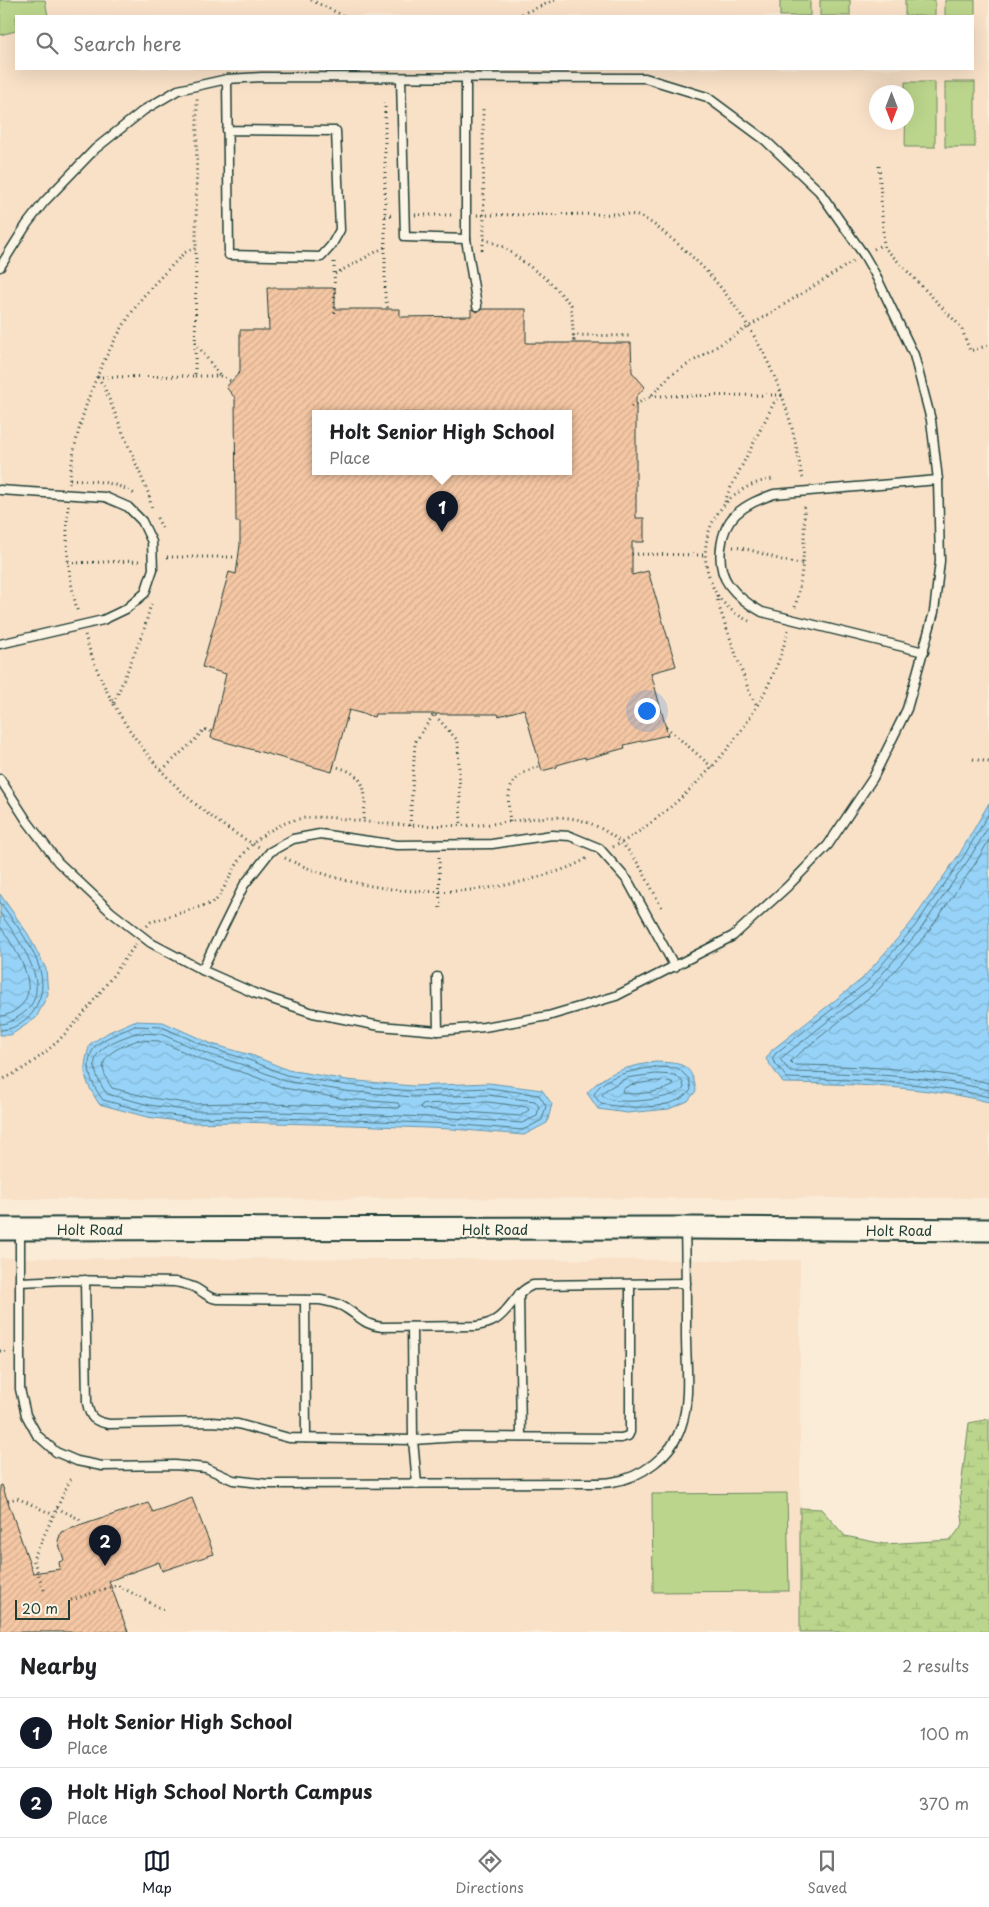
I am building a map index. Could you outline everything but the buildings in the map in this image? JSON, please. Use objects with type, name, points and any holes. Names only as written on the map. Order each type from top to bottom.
[{"type":"main road","name":"Holt Road","points":[[10,1229],[685,1228],[989,1230]]},
{"type":"lane","points":[[0,267],[27,224],[44,202],[95,149],[144,110],[178,90],[227,79],[262,77],[645,78],[708,97],[765,140],[818,191],[864,255],[914,355],[931,420],[938,480],[940,561],[934,612],[907,709],[873,778],[828,845],[788,887],[733,936],[616,996],[548,1016],[484,1027],[438,1031],[380,1026],[313,1013],[254,993],[202,970],[151,942],[111,912],[58,862],[27,821],[0,780]]},
{"type":"lane","points":[[401,78],[404,237],[466,238]]},
{"type":"lane","points":[[466,78],[466,238],[477,306]]},
{"type":"lane","points":[[227,79],[227,130],[229,255],[321,257],[331,246],[340,230],[336,132],[227,130]]},
{"type":"lane","points":[[924,652],[762,612],[745,602],[728,584],[721,563],[720,546],[735,514],[754,501],[774,494],[804,493],[938,480]]},
{"type":"lane","points":[[0,490],[106,497],[128,507],[142,521],[152,542],[153,569],[145,593],[126,609],[102,620],[0,644]]},
{"type":"lane","points":[[202,970],[244,885],[270,852],[293,838],[320,834],[397,845],[492,844],[552,834],[570,836],[599,848],[628,881],[675,967]]},
{"type":"lane","points":[[437,977],[438,1031]]},
{"type":"lane","points":[[10,1229],[20,1282],[20,1389],[26,1415],[37,1435],[56,1452],[77,1462],[102,1466],[175,1465],[206,1468],[233,1480],[268,1484],[417,1484],[613,1482],[647,1469],[662,1457],[674,1442],[681,1427],[686,1392],[685,1228]]},
{"type":"lane","points":[[20,1282],[85,1280],[175,1282],[190,1285],[200,1290],[207,1297],[217,1300],[305,1300],[336,1303],[371,1326],[412,1327],[476,1326],[488,1323],[496,1320],[525,1288],[533,1285],[686,1283]]},
{"type":"lane","points":[[85,1280],[87,1402],[90,1416],[98,1422],[109,1424],[212,1422],[238,1424],[284,1436],[306,1438],[413,1440],[459,1437],[621,1438],[628,1436],[630,1432],[630,1284]]},
{"type":"lane","points":[[519,1294],[521,1437]]},
{"type":"lane","points":[[305,1300],[306,1438]]},
{"type":"lane","points":[[412,1327],[413,1440],[417,1484]]},
{"type":"path","points":[[311,0],[342,15]]},
{"type":"path","points":[[519,15],[555,0]]},
{"type":"path","points":[[195,376],[197,86]]},
{"type":"path","points":[[385,102],[385,298],[388,309]]},
{"type":"path","points":[[482,257],[484,239],[483,108]]},
{"type":"path","points":[[878,166],[884,247],[961,327],[970,352],[989,345]]},
{"type":"path","points":[[196,249],[184,253],[143,298],[114,343],[97,377],[82,419],[70,479],[66,526],[71,585],[95,664],[113,703],[140,744],[162,770],[194,803],[252,843],[300,866],[357,883],[410,891],[440,892],[487,888],[529,880],[579,863],[622,842],[666,811],[712,767],[737,737],[767,686],[788,634],[798,595],[803,564],[805,538],[804,481],[790,419],[782,395],[765,356],[748,327],[706,271],[681,247],[644,218],[616,214],[385,216]]},
{"type":"path","points":[[484,239],[504,248],[549,281],[571,304],[574,343],[574,335],[630,336]]},
{"type":"path","points":[[631,407],[651,396],[670,375],[883,244]]},
{"type":"path","points":[[334,274],[385,246]]},
{"type":"path","points":[[334,262],[335,317]]},
{"type":"path","points":[[195,342],[220,376]]},
{"type":"path","points":[[97,377],[220,376],[232,381]]},
{"type":"path","points":[[97,377],[104,387],[148,495],[152,511]]},
{"type":"path","points":[[651,396],[782,395]]},
{"type":"path","points":[[757,705],[750,694],[718,604],[704,555],[711,524],[725,502],[774,403],[782,395]]},
{"type":"path","points":[[794,478],[802,476]]},
{"type":"path","points":[[70,479],[91,480],[118,485],[141,499]]},
{"type":"path","points":[[725,502],[742,490],[755,484],[778,479]]},
{"type":"path","points":[[144,503],[152,511],[165,536]]},
{"type":"path","points":[[167,550],[167,563]]},
{"type":"path","points":[[167,557],[237,557]]},
{"type":"path","points":[[68,563],[140,561]]},
{"type":"path","points":[[717,596],[740,617],[757,625]]},
{"type":"path","points":[[113,703],[144,630],[152,600],[143,611]]},
{"type":"path","points":[[780,631],[788,634]]},
{"type":"path","points":[[85,636],[94,634]]},
{"type":"path","points":[[410,826],[414,742],[434,714],[458,741],[460,825]]},
{"type":"path","points":[[666,727],[712,767]]},
{"type":"path","points":[[162,770],[195,740],[204,729],[212,732]]},
{"type":"path","points":[[973,759],[989,762]]},
{"type":"path","points":[[510,822],[508,804],[514,779],[540,764]]},
{"type":"path","points":[[333,766],[345,768],[355,774],[363,783],[366,797],[363,822]]},
{"type":"path","points":[[0,1081],[26,1067],[53,1046],[74,1026],[151,922],[215,902],[238,861],[252,843],[285,823],[302,818],[323,817],[410,826],[510,822],[552,816],[582,820],[598,827],[622,842],[639,866],[662,908]]},
{"type":"path","points":[[440,845],[440,912]]},
{"type":"path","points":[[44,1590],[33,1559],[72,1476]]},
{"type":"path","points":[[8,1501],[17,1498],[54,1514]]},
{"type":"path","points":[[57,1508],[79,1519],[81,1526]]},
{"type":"path","points":[[71,1600],[117,1584],[166,1611]]},
{"type":"shaded area","points":[[0,0],[989,0],[989,1198],[0,1199]]},
{"type":"shaded area","points":[[0,1258],[800,1260],[800,1632],[0,1632]]},
{"type":"green space","points":[[0,0],[45,0],[48,15],[15,15],[15,31],[0,35]]},
{"type":"green space","points":[[780,0],[810,0],[810,15],[780,15]]},
{"type":"green space","points":[[820,0],[850,0],[850,15],[820,15]]},
{"type":"green space","points":[[905,0],[935,0],[935,15],[905,15]]},
{"type":"green space","points":[[945,0],[975,0],[975,42],[974,15],[945,15]]},
{"type":"green space","points":[[905,82],[935,82],[935,147],[905,147],[905,130],[914,130],[914,85],[905,85]]},
{"type":"green space","points":[[945,82],[975,82],[975,147],[945,147]]},
{"type":"green space","points":[[989,1419],[989,1632],[800,1632],[800,1508],[821,1509],[845,1536],[884,1544],[951,1540],[963,1524],[960,1495],[969,1423]]},
{"type":"green space","points":[[787,1493],[789,1591],[653,1592],[652,1494]]},
{"type":"water","points":[[989,803],[989,1102],[913,1089],[861,1085],[783,1083],[766,1059],[772,1050],[862,979],[911,923],[960,853]]},
{"type":"water","points":[[0,894],[28,934],[46,969],[48,994],[36,1018],[11,1035],[0,1035]]},
{"type":"water","points":[[134,1021],[163,1022],[212,1044],[254,1056],[288,1070],[347,1080],[413,1086],[489,1083],[542,1090],[552,1104],[547,1123],[524,1135],[452,1129],[351,1125],[235,1122],[192,1123],[147,1117],[99,1104],[87,1082],[85,1069],[90,1044],[109,1032]]},
{"type":"water","points":[[655,1062],[678,1064],[688,1069],[694,1081],[696,1091],[688,1101],[669,1109],[627,1113],[598,1109],[587,1093],[609,1075],[635,1066]]},
{"type":"place","name":"Holt Senior High School","points":[[442,532]]},
{"type":"place","name":"Holt High School North Campus","points":[[105,1566]]}]
